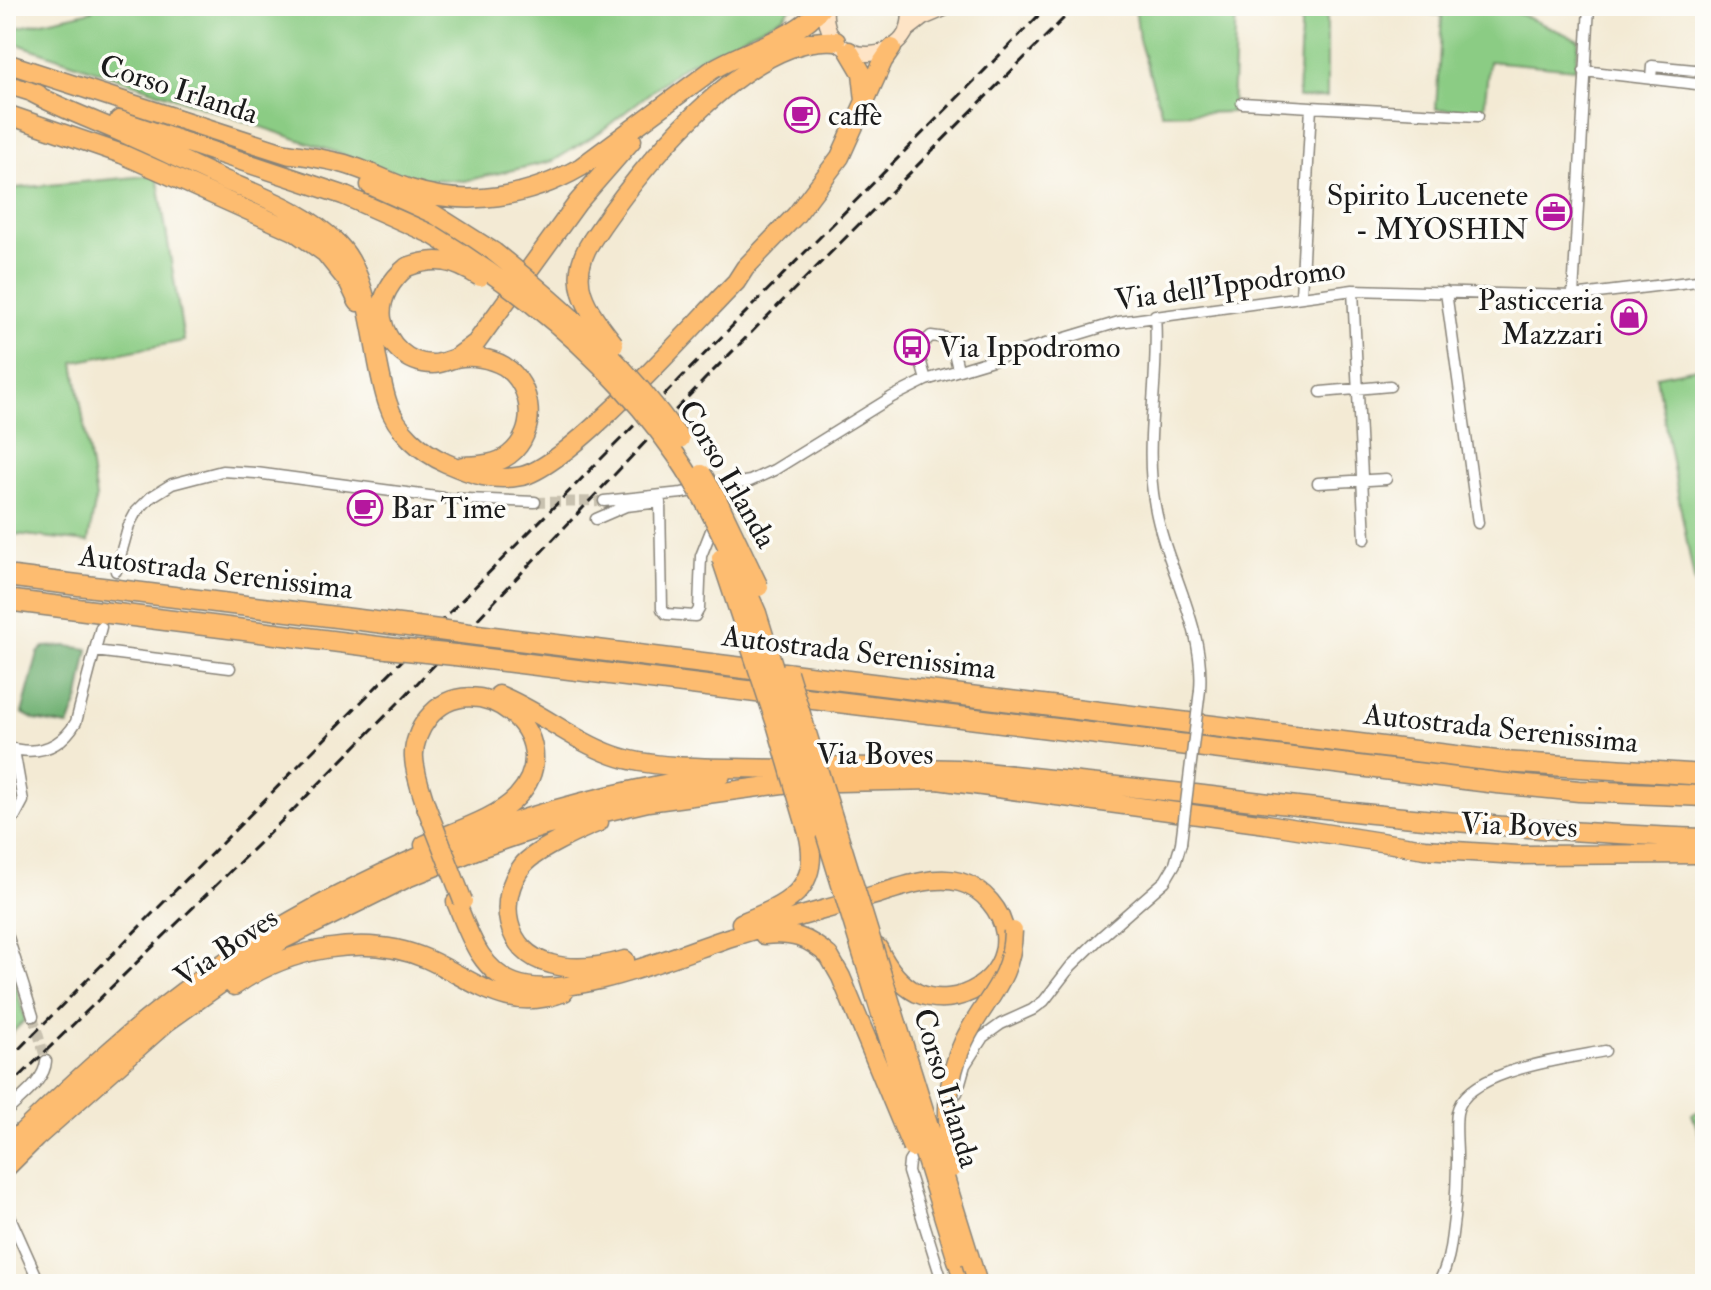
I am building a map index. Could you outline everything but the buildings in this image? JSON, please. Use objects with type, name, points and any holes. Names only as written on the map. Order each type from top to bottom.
[{"type":"highway","points":[[281,152],[342,163],[412,189],[446,197],[495,198],[524,192],[563,177],[597,156],[732,58],[798,28],[824,6]]},
{"type":"highway","points":[[651,399],[582,297],[578,273],[584,252],[592,240],[642,172],[697,113],[734,81],[793,46],[824,40],[842,46],[862,73],[865,102]]},
{"type":"highway","points":[[29,91],[309,220],[349,256],[360,278],[388,406],[402,429],[421,449],[454,466],[495,479],[524,476],[554,460],[612,408],[736,282],[745,268],[796,215],[840,157],[883,61],[892,48]]},
{"type":"highway","points":[[6,50],[50,66],[117,99]]},
{"type":"highway","name":"Corso Irlanda","points":[[6,63],[281,152],[367,184],[434,214],[494,252],[547,294],[651,399],[717,499],[765,602],[813,745],[978,1284]]},
{"type":"highway","name":"Corso Irlanda","points":[[6,84],[343,195],[433,235],[505,282],[571,338],[640,408],[700,485],[757,613],[965,1284]]},
{"type":"highway","points":[[456,358],[476,343],[578,202],[665,105]]},
{"type":"highway","points":[[6,114],[122,154],[294,231],[325,253],[339,268],[354,292],[371,332]]},
{"type":"highway","points":[[454,466],[491,465],[508,456],[518,447],[530,421],[528,401],[512,372],[491,360],[456,358],[431,364],[414,361],[390,342],[382,317],[383,304],[396,276],[407,267],[433,259],[469,270],[544,323],[571,338]]},
{"type":"highway","points":[[696,944],[789,901],[803,887],[811,869],[808,833],[746,629],[699,505],[700,485]]},
{"type":"highway","name":"Autostrada Serenissima","points":[[6,576],[1504,762],[1705,775]]},
{"type":"highway","name":"Autostrada Serenissima","points":[[6,600],[1497,783],[1579,791],[1705,796]]},
{"type":"highway","name":"Via Boves","points":[[422,807],[408,775],[405,754],[407,736],[415,718],[428,702],[465,687],[486,690],[523,704],[573,738],[615,756],[647,763],[784,769],[695,779],[616,794],[548,811],[449,845]]},
{"type":"highway","points":[[324,902],[359,875],[501,810],[516,798],[529,780],[535,763],[533,745],[524,725],[507,708],[479,698],[466,697],[435,709],[417,737],[413,755],[416,776],[422,807],[459,902],[477,949],[486,963],[515,984],[560,987],[597,980],[738,929],[936,874],[960,874],[977,881],[993,893],[1007,910],[1009,966],[963,1042],[948,1093],[946,1124],[961,1226]]},
{"type":"highway","name":"Via Boves","points":[[831,766],[957,769],[1432,822],[1578,833],[1705,838]]},
{"type":"highway","name":"Via Boves","points":[[6,1168],[178,1014],[282,940],[407,878],[486,846],[573,818],[648,802],[752,787],[848,780],[937,780],[1266,824],[1425,849],[1517,855],[1705,854]]},
{"type":"highway","points":[[752,787],[603,820],[578,830],[524,863],[507,895],[506,913],[513,934],[534,958],[550,964],[586,967],[696,944],[756,936],[795,935],[811,941],[829,956],[841,977],[956,1257]]},
{"type":"highway","name":"Via Boves","points":[[6,1148],[88,1070],[177,996],[261,939],[324,902],[430,852]]},
{"type":"highway","points":[[459,902],[487,955],[512,976],[532,981],[551,981],[577,977],[612,963]]},
{"type":"highway","points":[[871,935],[885,962],[900,980],[917,993],[954,998],[974,991],[987,982],[998,967],[1009,932]]},
{"type":"highway","name":"Via Boves","points":[[113,1069],[245,978],[292,957],[350,945],[424,957],[495,994],[514,1000],[537,1001],[597,980]]},
{"type":"main road","points":[[824,6],[828,29],[842,46],[864,55],[878,54],[892,48],[906,31],[923,18],[951,6]]},
{"type":"main road","points":[[906,31],[911,15],[909,6]]},
{"type":"street","points":[[1573,296],[1589,6]]},
{"type":"street","points":[[1651,79],[1652,66],[1705,71]]},
{"type":"street","points":[[1584,71],[1705,85]]},
{"type":"street","points":[[1242,103],[1478,116]]},
{"type":"street","points":[[1301,296],[1311,107]]},
{"type":"street","name":"Via dell'Ippodromo","points":[[604,501],[700,485],[750,481],[774,470],[892,397],[926,380],[1084,331],[1155,315],[1353,290],[1573,296],[1705,280]]},
{"type":"street","points":[[1353,290],[1365,539]]},
{"type":"street","points":[[1446,292],[1478,523]]},
{"type":"street","points":[[943,1284],[912,1185],[909,1162],[915,1150],[949,1118],[965,1065],[983,1037],[1044,1001],[1071,966],[1165,881],[1175,864],[1181,843],[1202,665],[1155,506],[1151,474],[1155,315]]},
{"type":"street","points":[[926,380],[917,349],[931,336],[946,338],[953,348],[958,369]]},
{"type":"street","points":[[1321,392],[1390,386]]},
{"type":"street","points":[[116,571],[143,505],[172,484],[222,471],[444,498],[535,502]]},
{"type":"street","points":[[1318,483],[1386,479]]},
{"type":"street","points":[[596,519],[626,506],[660,502],[662,609],[666,614],[695,616],[699,609],[701,556],[714,526],[716,510],[700,485]]},
{"type":"street","points":[[6,821],[15,816],[23,801],[10,748],[38,751],[54,746],[68,736],[76,722],[101,627]]},
{"type":"street","points":[[95,651],[230,668]]},
{"type":"street","points":[[6,931],[33,1016]]},
{"type":"street","points":[[1438,1284],[1451,1245],[1456,1195],[1456,1124],[1460,1102],[1477,1087],[1519,1069],[1605,1051]]},
{"type":"street","points":[[6,1112],[41,1077],[46,1061]]},
{"type":"street","points":[[6,1208],[40,1284]]},
{"type":"green space","points":[[91,6],[792,6],[783,17],[684,66],[600,132],[553,161],[464,181],[411,178],[6,40],[6,30],[92,11]]},
{"type":"green space","points":[[1135,6],[1236,6],[1232,112],[1162,114],[1139,40]]},
{"type":"green space","points":[[1302,6],[1327,6],[1327,97],[1298,98]]},
{"type":"green space","points":[[1409,6],[1501,6],[1579,40],[1575,69],[1489,61],[1484,111],[1436,109],[1442,15],[1408,12]]},
{"type":"green space","points":[[157,175],[184,341],[74,362],[96,498],[88,542],[6,533],[6,189]]},
{"type":"green space","points":[[1702,367],[1705,383],[1705,586],[1695,585],[1656,376]]},
{"type":"green space","points":[[44,647],[88,649],[79,698],[68,726],[35,720],[22,713],[38,653]]},
{"type":"green space","points":[[6,753],[11,755],[17,797],[16,804],[6,817]]},
{"type":"green space","points":[[6,948],[25,1020],[6,1039]]},
{"type":"green space","points":[[1705,1109],[1705,1151],[1692,1114]]},
{"type":"tunnel","points":[[535,502],[604,501]]},
{"type":"tunnel","points":[[33,1016],[46,1061]]},
{"type":"railway","points":[[6,1062],[1048,6]]},
{"type":"railway","points":[[6,1090],[293,810],[705,379],[1076,6]]},
{"type":"place","name":"caffè","points":[[802,115]]},
{"type":"place","name":"Spirito Lucenete - MYOSHIN","points":[[1554,212]]},
{"type":"place","name":"Pasticceria Mazzari","points":[[1629,317]]},
{"type":"place","name":"Via Ippodromo","points":[[912,347]]},
{"type":"place","name":"Bar Time","points":[[365,508]]}]
